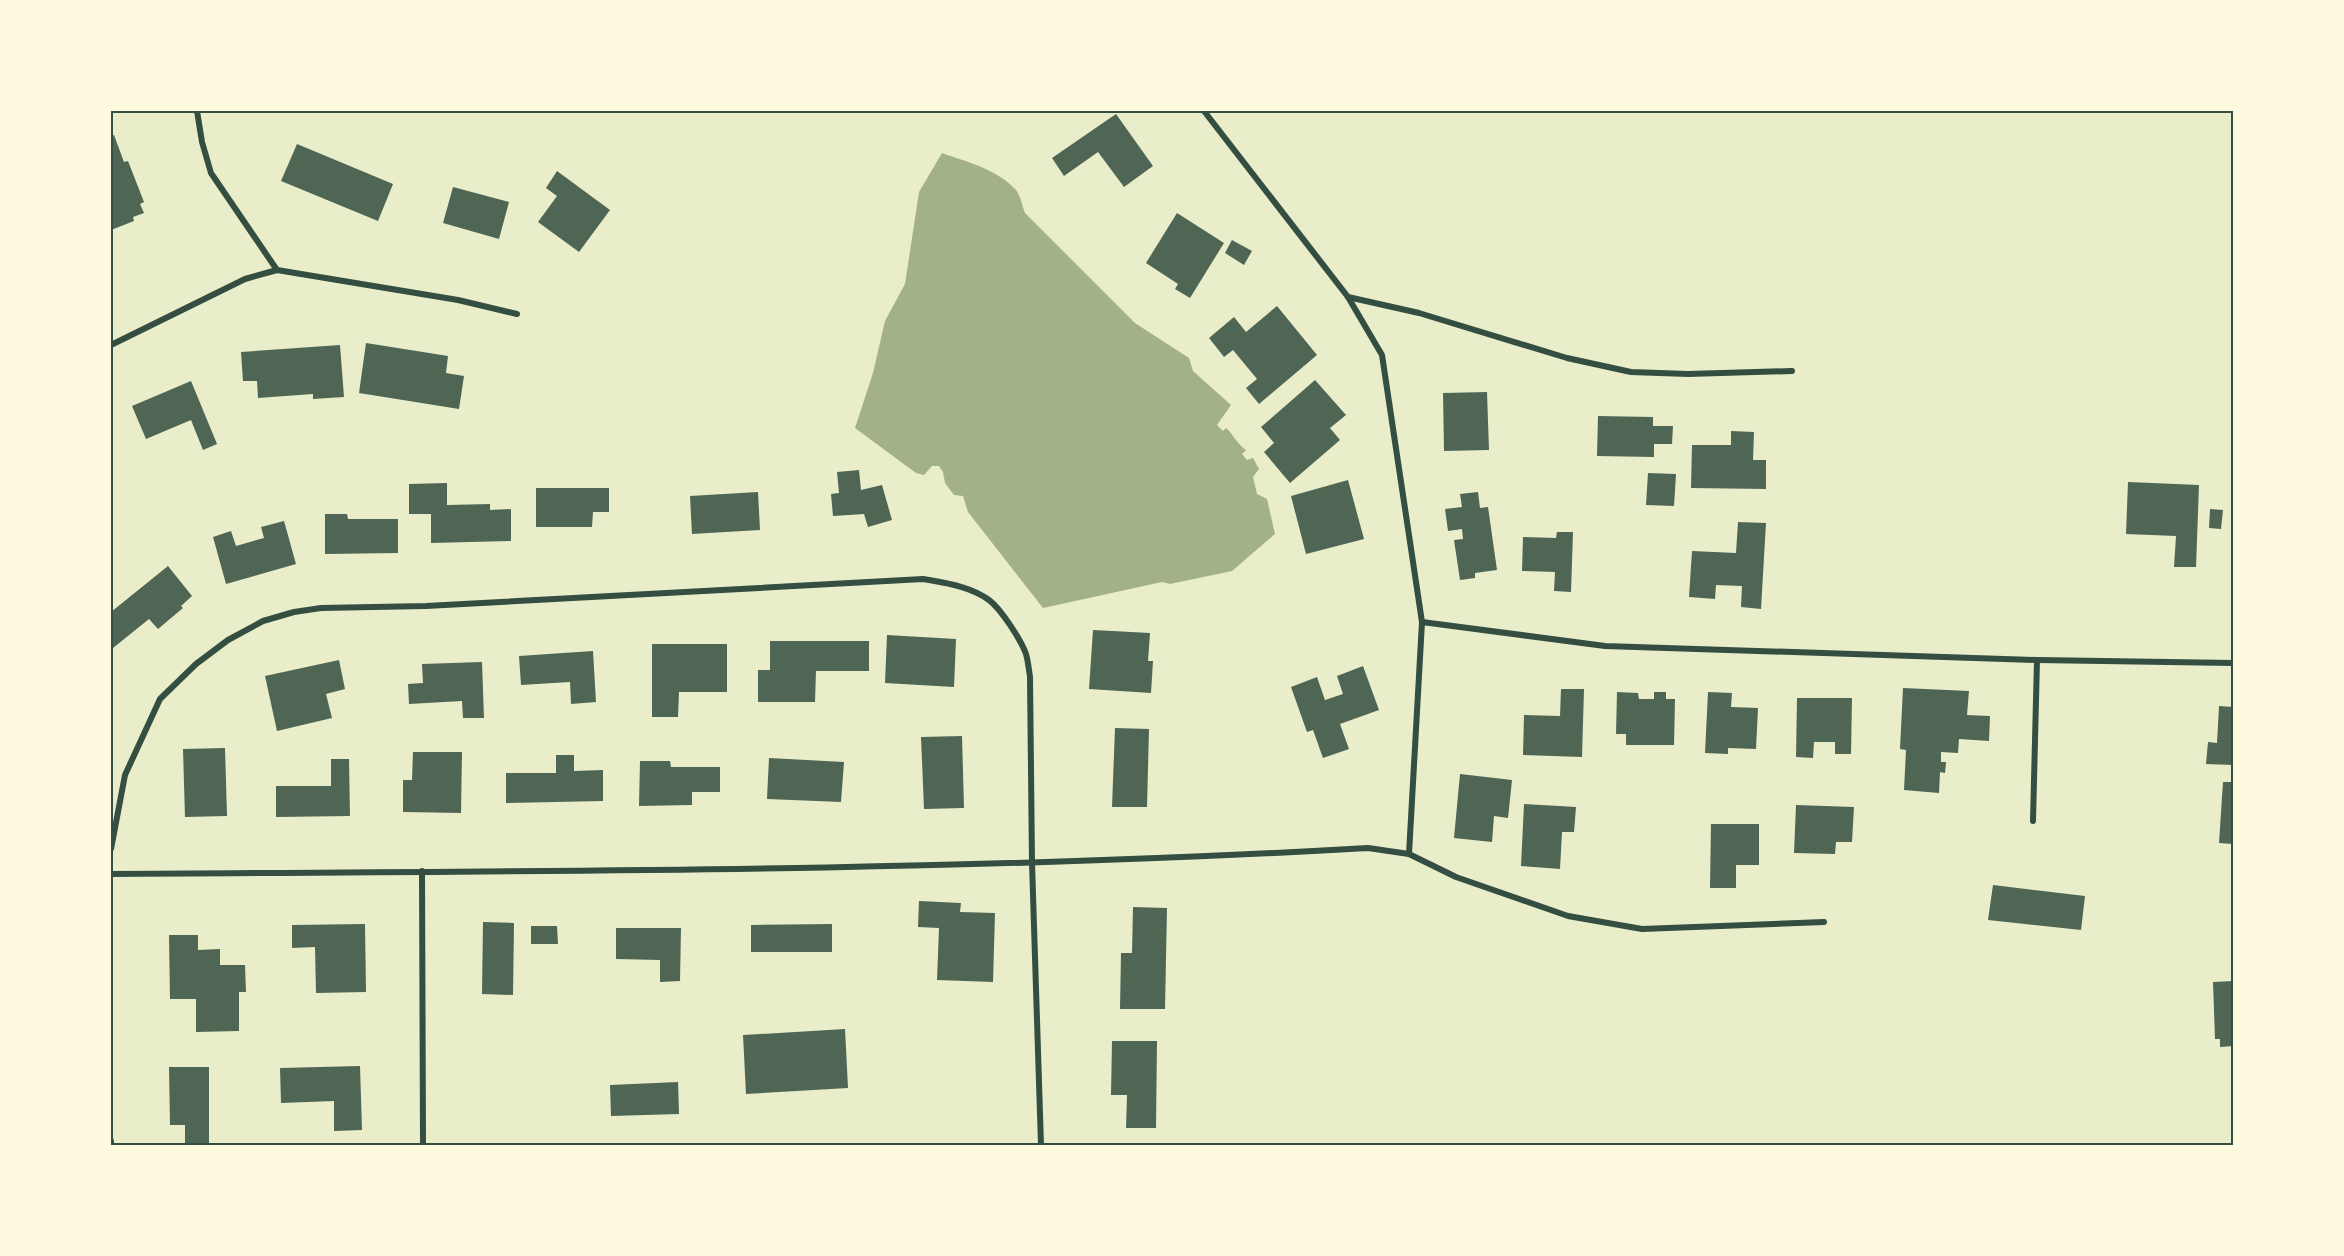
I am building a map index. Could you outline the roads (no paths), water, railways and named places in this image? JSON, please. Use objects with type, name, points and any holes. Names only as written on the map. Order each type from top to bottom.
[{"type":"street","points":[[197,111],[202,142],[211,173],[277,270]]},
{"type":"street","points":[[1204,111],[1348,297],[1382,356],[1422,622],[1409,854]]},
{"type":"street","points":[[111,345],[245,279],[277,270],[458,300],[517,314]]},
{"type":"street","points":[[1348,297],[1419,313],[1567,358],[1631,372],[1688,374],[1792,371]]},
{"type":"street","points":[[111,849],[125,776],[160,699],[196,664],[228,640],[263,621],[294,612],[321,608],[426,606],[923,579],[960,586],[989,600],[999,611],[1026,654],[1030,677],[1032,863],[1041,1145]]},
{"type":"street","points":[[1422,622],[1605,646],[2037,660],[2233,663]]},
{"type":"street","points":[[2033,821],[2037,660]]},
{"type":"street","points":[[111,874],[1032,863],[1368,848],[1409,854],[1455,877],[1568,916],[1642,929],[1824,922]]},
{"type":"street","points":[[423,871],[423,1145]]}]
